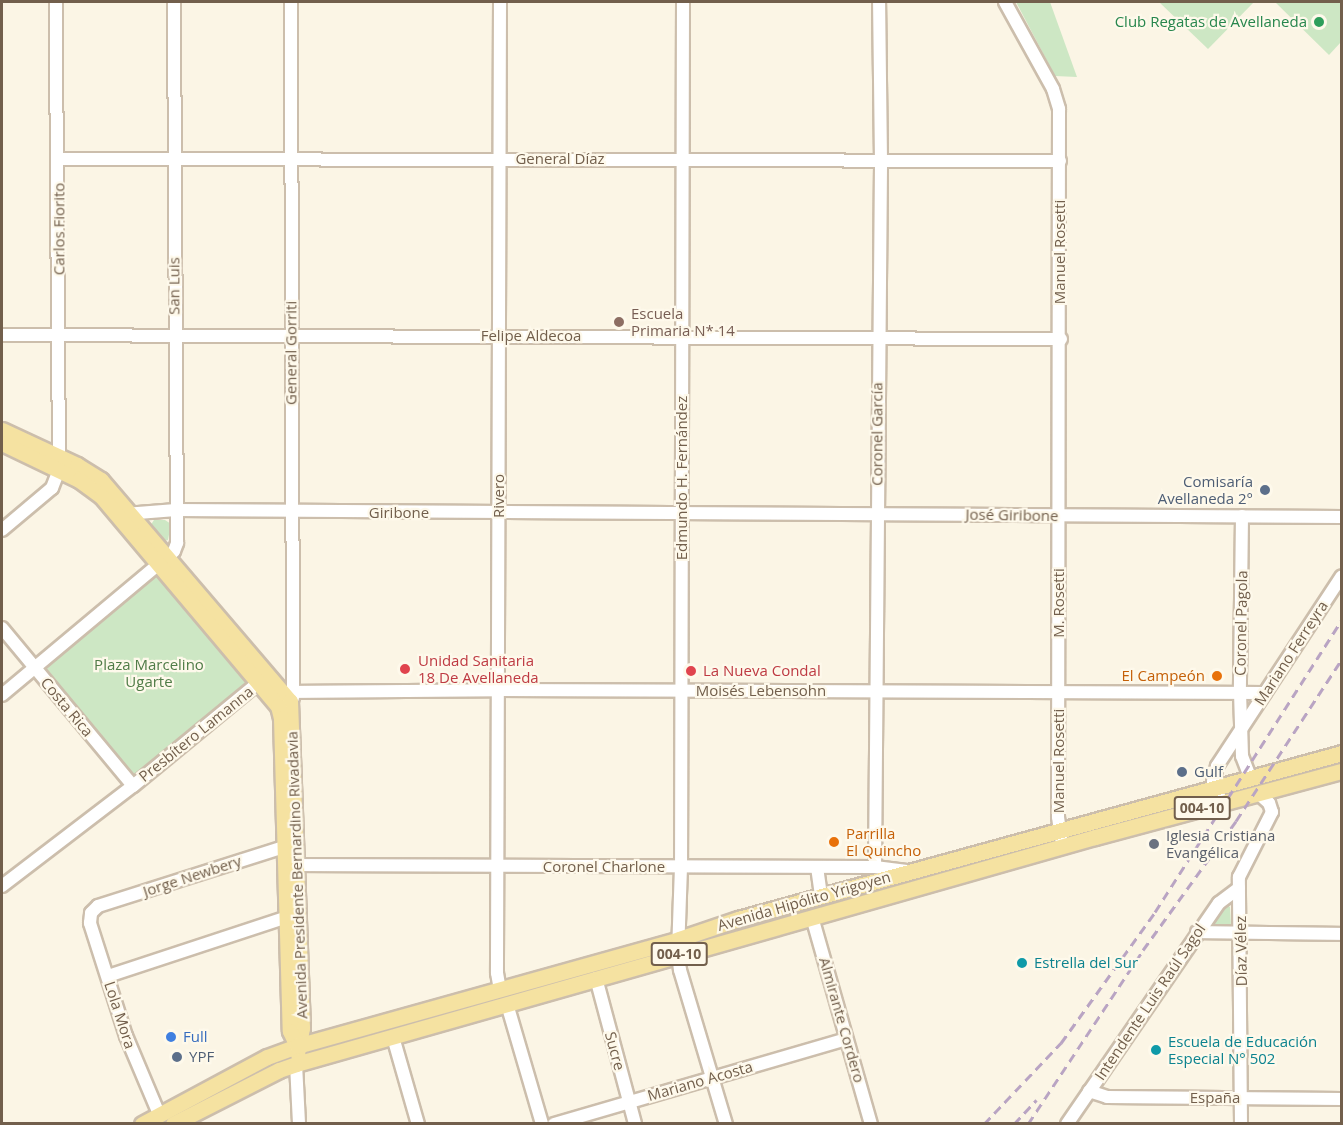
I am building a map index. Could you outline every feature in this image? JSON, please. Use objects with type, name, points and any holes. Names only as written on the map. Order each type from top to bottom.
[{"type":"main road","name":"Avenida Presidente Bernardino Rivadavia","points":[[2,430],[59,464]]},
{"type":"main road","name":"Avenida Presidente Bernardino Rivadavia","points":[[2,443],[101,480],[280,712],[302,1028],[297,1046]]},
{"type":"main road","name":"Avenida Presidente Bernardino Rivadavia","points":[[163,560],[290,697],[290,846]]},
{"type":"main road","name":"Avenida Hipólito Yrigoyen","points":[[142,1124],[267,1057],[297,1046],[504,997],[596,978],[812,916],[1250,777],[1341,753]]},
{"type":"main road","name":"Avenida Hipólito Yrigoyen","points":[[172,1124],[269,1075],[296,1064],[393,1037],[504,997],[738,919],[911,871],[1222,803],[1341,771]]},
{"type":"main road","name":"Avenida Presidente Bernardino Rivadavia","points":[[291,865],[287,917],[290,1031],[297,1046]]},
{"type":"main road","points":[[296,1064],[297,1046]]},
{"type":"street","name":"Carlos Fiorito","points":[[56,2],[59,159],[59,464]]},
{"type":"street","name":"San Luis","points":[[163,560],[177,543],[174,2]]},
{"type":"street","name":"General Gorriti","points":[[290,697],[293,513],[291,2]]},
{"type":"street","name":"Rivero","points":[[500,2],[497,973],[542,1124]]},
{"type":"street","name":"Edmundo H. Fernández","points":[[683,2],[681,867],[678,954],[680,970],[726,1124]]},
{"type":"street","name":"Coronel García","points":[[875,867],[881,161],[879,2]]},
{"type":"street","name":"Manuel Rosetti","points":[[1005,2],[1057,99],[1060,161],[1061,339],[1059,516]]},
{"type":"street","name":"General Díaz","points":[[59,159],[1060,161]]},
{"type":"street","name":"Felipe Aldecoa","points":[[2,335],[1061,339]]},
{"type":"street","points":[[2,530],[52,488],[59,464]]},
{"type":"street","name":"Giribone","points":[[125,514],[176,510],[293,513],[682,515]]},
{"type":"street","name":"José Giribone","points":[[682,515],[1341,517]]},
{"type":"street","name":"M. Rosetti","points":[[1059,516],[1059,691]]},
{"type":"street","name":"Coronel Pagola","points":[[1241,730],[1242,516]]},
{"type":"street","points":[[2,695],[163,560]]},
{"type":"street","name":"Mariano Ferreyra","points":[[1214,788],[1214,773],[1341,576]]},
{"type":"street","name":"Costa Rica","points":[[2,628],[133,786]]},
{"type":"street","name":"Moisés Lebensohn","points":[[259,682],[290,697],[498,690],[1265,693]]},
{"type":"street","name":"Presbítero Lamanna","points":[[2,886],[133,786],[259,682]]},
{"type":"street","name":"Manuel Rosetti","points":[[1059,691],[1061,838]]},
{"type":"street","points":[[1241,730],[1242,756],[1250,777]]},
{"type":"street","points":[[1214,788],[1222,803]]},
{"type":"street","name":"Díaz Vélez","points":[[1241,1124],[1240,872],[1272,816],[1269,803],[1258,794]]},
{"type":"street","name":"Jorge Newbery","points":[[91,913],[98,906],[290,846]]},
{"type":"street","name":"Coronel Charlone","points":[[291,865],[875,867],[911,871]]},
{"type":"street","points":[[817,867],[821,896]]},
{"type":"street","name":"Intendente Luis Raúl Sagol","points":[[1067,1124],[1218,903],[1239,888]]},
{"type":"street","name":"Lola Mora","points":[[91,913],[90,923],[131,1051],[159,1114]]},
{"type":"street","name":"Almirante Cordero","points":[[812,916],[872,1124]]},
{"type":"street","points":[[108,976],[287,917]]},
{"type":"street","points":[[1197,933],[1341,934]]},
{"type":"street","name":"Sucre","points":[[596,978],[635,1124]]},
{"type":"street","points":[[393,1037],[418,1124]]},
{"type":"street","name":"Mariano Acosta","points":[[554,1124],[846,1039]]},
{"type":"street","points":[[296,1064],[299,1124]]},
{"type":"street","name":"España","points":[[1089,1091],[1107,1097],[1341,1099]]},
{"type":"green space","points":[[1016,2],[1050,2],[1077,77],[1055,76]]},
{"type":"green space","points":[[1159,2],[1254,2],[1208,49]]},
{"type":"green space","name":"Club Regatas de Avellaneda","points":[[1275,2],[1341,2],[1341,42],[1329,55]]},
{"type":"green space","points":[[154,520],[165,520],[171,524],[168,540],[164,541],[151,530],[150,526]]},
{"type":"green space","name":"Plaza Marcelino Ugarte","points":[[158,563],[258,683],[134,787],[34,667]]},
{"type":"green space","points":[[1226,904],[1230,907],[1231,926],[1208,925]]},
{"type":"railway","points":[[984,1124],[1061,1043],[1155,912],[1342,620]]},
{"type":"railway","points":[[1028,1124],[1143,950],[1236,821],[1342,659]]},
{"type":"railway","points":[[1014,1124],[1036,1100]]},
{"type":"place","name":"Club Regatas de Avellaneda","points":[[1319,22]]},
{"type":"place","name":"Escuela Primaria N* 14","points":[[619,322]]},
{"type":"place","name":"Comisaría Avellaneda 2°","points":[[1265,490]]},
{"type":"place","name":"Unidad Sanitaria 18 De Avellaneda","points":[[405,669]]},
{"type":"place","name":"La Nueva Condal","points":[[691,671]]},
{"type":"place","name":"El Campeón","points":[[1217,676]]},
{"type":"place","name":"Gulf","points":[[1182,772]]},
{"type":"place","name":"Parrilla El Quincho","points":[[834,842]]},
{"type":"place","name":"Iglesia Cristiana Evangélica","points":[[1154,844]]},
{"type":"place","name":"Estrella del Sur","points":[[1022,963]]},
{"type":"place","name":"Full","points":[[171,1037]]},
{"type":"place","name":"Escuela de Educación Especial N° 502","points":[[1156,1050]]},
{"type":"place","name":"YPF","points":[[177,1057]]}]
